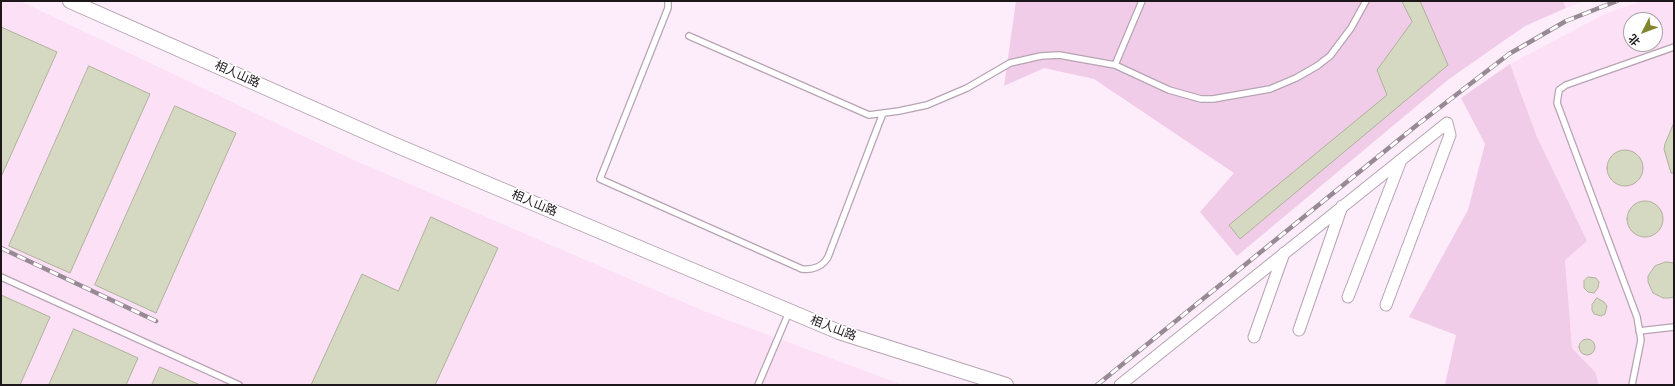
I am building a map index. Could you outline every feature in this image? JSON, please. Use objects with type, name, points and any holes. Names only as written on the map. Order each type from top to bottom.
[{"type":"street","name":"相人山路","points":[[70,1],[393,144],[839,332],[1006,385]]},
{"type":"street","points":[[1120,385],[1446,123],[1450,135],[1386,305]]},
{"type":"street","points":[[1348,297],[1401,160]]},
{"type":"street","points":[[1298,330],[1342,206]]},
{"type":"street","points":[[1254,337],[1284,253]]},
{"type":"lane","points":[[668,1],[668,8],[600,179],[802,268],[812,269],[822,264],[828,257],[883,113]]},
{"type":"lane","points":[[1115,65],[1142,1]]},
{"type":"lane","points":[[689,36],[869,115],[899,112],[926,104],[967,88],[1010,63],[1041,56],[1059,55],[1115,65],[1169,90],[1201,99],[1213,99],[1270,89],[1296,78],[1317,66],[1330,56],[1351,28],[1366,1]]},
{"type":"lane","points":[[1632,385],[1641,340],[1636,317],[1557,103],[1559,90],[1566,85],[1674,47]]},
{"type":"lane","points":[[1,277],[240,385]]},
{"type":"lane","points":[[758,385],[789,311]]},
{"type":"lane","points":[[1639,331],[1674,327]]},
{"type":"shaded area","points":[[1,1],[20,1],[347,157],[706,312],[903,385],[1,385]]},
{"type":"shaded area","points":[[1016,1],[1563,1],[1566,8],[1525,26],[1449,79],[1237,256],[1200,212],[1234,173],[1094,79],[1044,68],[1004,86]]},
{"type":"shaded area","points":[[1563,1],[1584,1],[1566,8]]},
{"type":"shaded area","points":[[1642,1],[1674,1],[1674,385],[1599,385],[1595,372],[1572,348],[1565,260],[1537,137],[1510,64],[1605,14]]},
{"type":"shaded area","points":[[1510,64],[1537,137],[1587,241],[1565,260],[1572,348],[1595,372],[1599,385],[1445,385],[1456,335],[1409,317],[1468,210],[1485,144],[1461,98]]},
{"type":"building","points":[[1402,1],[1420,1],[1448,65],[1240,239],[1229,225],[1387,95],[1377,70],[1412,22]]},
{"type":"building","points":[[1,27],[57,52],[1,177]]},
{"type":"building","points":[[89,66],[150,94],[70,273],[9,246]]},
{"type":"building","points":[[175,106],[236,133],[156,313],[95,285]]},
{"type":"building","points":[[1674,123],[1674,173],[1671,173],[1664,149]]},
{"type":"building","points":[[1629,150],[1638,155],[1642,161],[1642,175],[1638,181],[1629,186],[1621,186],[1612,181],[1608,175],[1607,164],[1612,155],[1618,151]]},
{"type":"building","points":[[1649,201],[1658,206],[1662,212],[1662,226],[1658,232],[1649,237],[1641,237],[1632,232],[1628,226],[1627,215],[1632,206],[1638,202]]},
{"type":"building","points":[[431,217],[498,248],[435,385],[311,385],[362,274],[398,291]]},
{"type":"building","points":[[1666,262],[1674,263],[1674,297],[1670,298],[1663,298],[1653,293],[1648,282],[1648,276],[1655,266]]},
{"type":"building","points":[[1588,277],[1596,278],[1599,282],[1598,288],[1594,293],[1588,292],[1584,288],[1584,281]]},
{"type":"building","points":[[1,295],[50,317],[20,385],[1,385]]},
{"type":"building","points":[[1597,298],[1604,302],[1607,306],[1605,314],[1601,316],[1594,314],[1592,310],[1592,305]]},
{"type":"building","points":[[74,329],[138,358],[126,385],[49,385]]},
{"type":"building","points":[[1587,339],[1593,341],[1595,347],[1593,353],[1587,355],[1581,353],[1579,347],[1581,341]]},
{"type":"building","points":[[160,367],[200,385],[152,385]]},
{"type":"railway","points":[[1097,385],[1417,125],[1509,54],[1566,21],[1617,1]]},
{"type":"railway","points":[[1,248],[156,321]]}]
